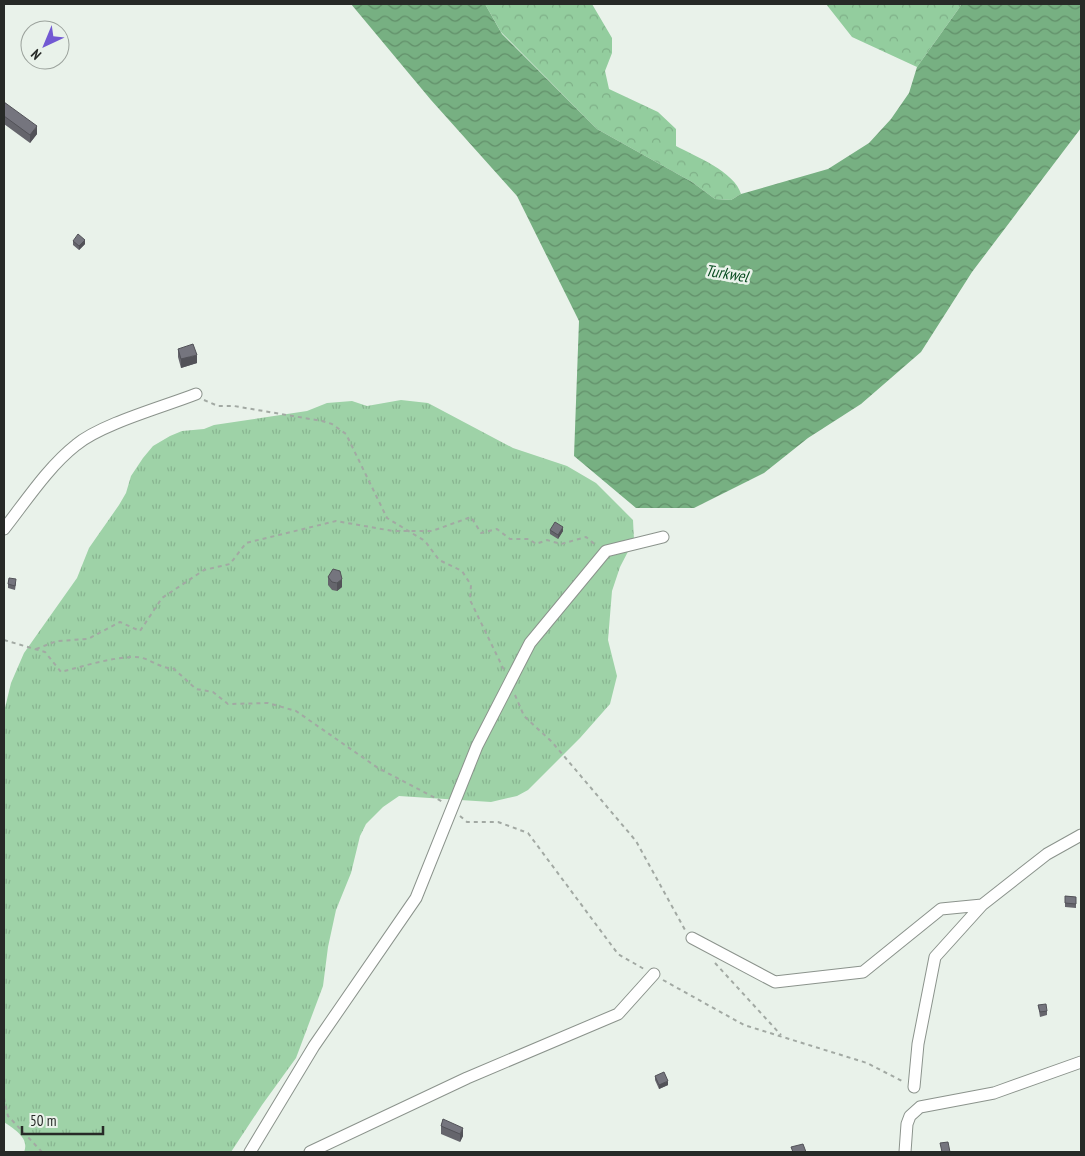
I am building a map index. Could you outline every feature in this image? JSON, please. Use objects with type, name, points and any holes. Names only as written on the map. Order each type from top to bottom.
[{"type":"street","points":[[4,529],[61,457],[77,444],[99,431],[196,394]]},
{"type":"street","points":[[250,1152],[314,1046],[416,898],[477,746],[530,643],[604,553],[663,537]]},
{"type":"street","points":[[914,1087],[918,1044],[935,957],[982,905],[1047,854],[1081,834]]},
{"type":"street","points":[[692,938],[774,982],[863,972],[941,909],[982,905]]},
{"type":"street","points":[[310,1152],[467,1078],[618,1014],[654,974]]},
{"type":"street","points":[[905,1152],[907,1124],[910,1116],[920,1106],[994,1093],[1081,1062]]},
{"type":"path","points":[[34,649],[58,641],[88,639],[120,622],[140,631],[162,598],[204,570],[230,564],[246,543],[336,521],[394,531],[432,531],[471,517],[481,533],[497,530],[510,539],[529,539],[536,544],[547,540],[561,544],[586,537],[604,553]]},
{"type":"path","points":[[4,640],[45,652],[61,672],[134,657],[148,660],[164,669],[173,668],[196,689],[213,692],[228,704],[268,703],[296,711],[378,768],[440,799],[466,822],[498,822],[528,833],[618,954],[744,1025],[867,1062],[914,1087]]},
{"type":"path","points":[[4,1098],[8,1116],[42,1152]]},
{"type":"green space","points":[[485,4],[592,4],[612,38],[612,53],[605,71],[609,89],[658,112],[676,129],[676,146],[723,172],[737,186],[741,194],[731,200],[715,199],[692,182],[597,129],[501,32]]},
{"type":"green space","points":[[826,4],[962,4],[917,67],[852,37]]},
{"type":"green space","points":[[401,400],[428,403],[513,448],[567,466],[596,483],[633,520],[634,540],[620,567],[612,591],[608,640],[617,676],[610,704],[580,738],[528,790],[517,796],[491,802],[399,796],[383,807],[366,824],[360,836],[351,873],[336,910],[328,947],[323,986],[296,1058],[231,1152],[24,1152],[25,1142],[23,1138],[4,1122],[4,712],[11,683],[24,653],[77,578],[89,548],[126,493],[131,476],[153,446],[182,431],[204,429],[214,425],[307,411],[327,403],[352,401],[367,406]]},
{"type":"water","name":"Turkwel","points":[[351,4],[485,4],[502,34],[597,129],[692,182],[715,199],[731,200],[741,194],[828,169],[869,143],[891,119],[909,93],[917,67],[962,4],[1081,4],[1081,128],[972,272],[921,352],[861,404],[808,438],[764,473],[694,508],[636,508],[574,456],[579,321],[517,196],[431,100]]},
{"type":"building","points":[[4,102],[37,126],[30,135],[4,116]]},
{"type":"building","points":[[78,234],[85,240],[79,246],[73,241]]},
{"type":"building","points":[[193,344],[197,355],[181,359],[178,349]]},
{"type":"building","points":[[555,522],[563,527],[558,535],[550,530]]},
{"type":"building","points":[[333,569],[340,571],[342,579],[337,583],[332,582],[328,577]]},
{"type":"building","points":[[9,578],[16,579],[15,586],[8,584]]},
{"type":"building","points":[[1065,896],[1076,897],[1076,904],[1065,903]]},
{"type":"building","points":[[1046,1004],[1047,1011],[1040,1012],[1038,1005]]},
{"type":"building","points":[[664,1072],[668,1081],[659,1085],[655,1076]]},
{"type":"building","points":[[443,1119],[463,1128],[460,1134],[441,1126]]},
{"type":"building","points":[[948,1142],[950,1152],[942,1152],[940,1143]]},
{"type":"building","points":[[803,1144],[806,1152],[793,1152],[791,1147]]}]
